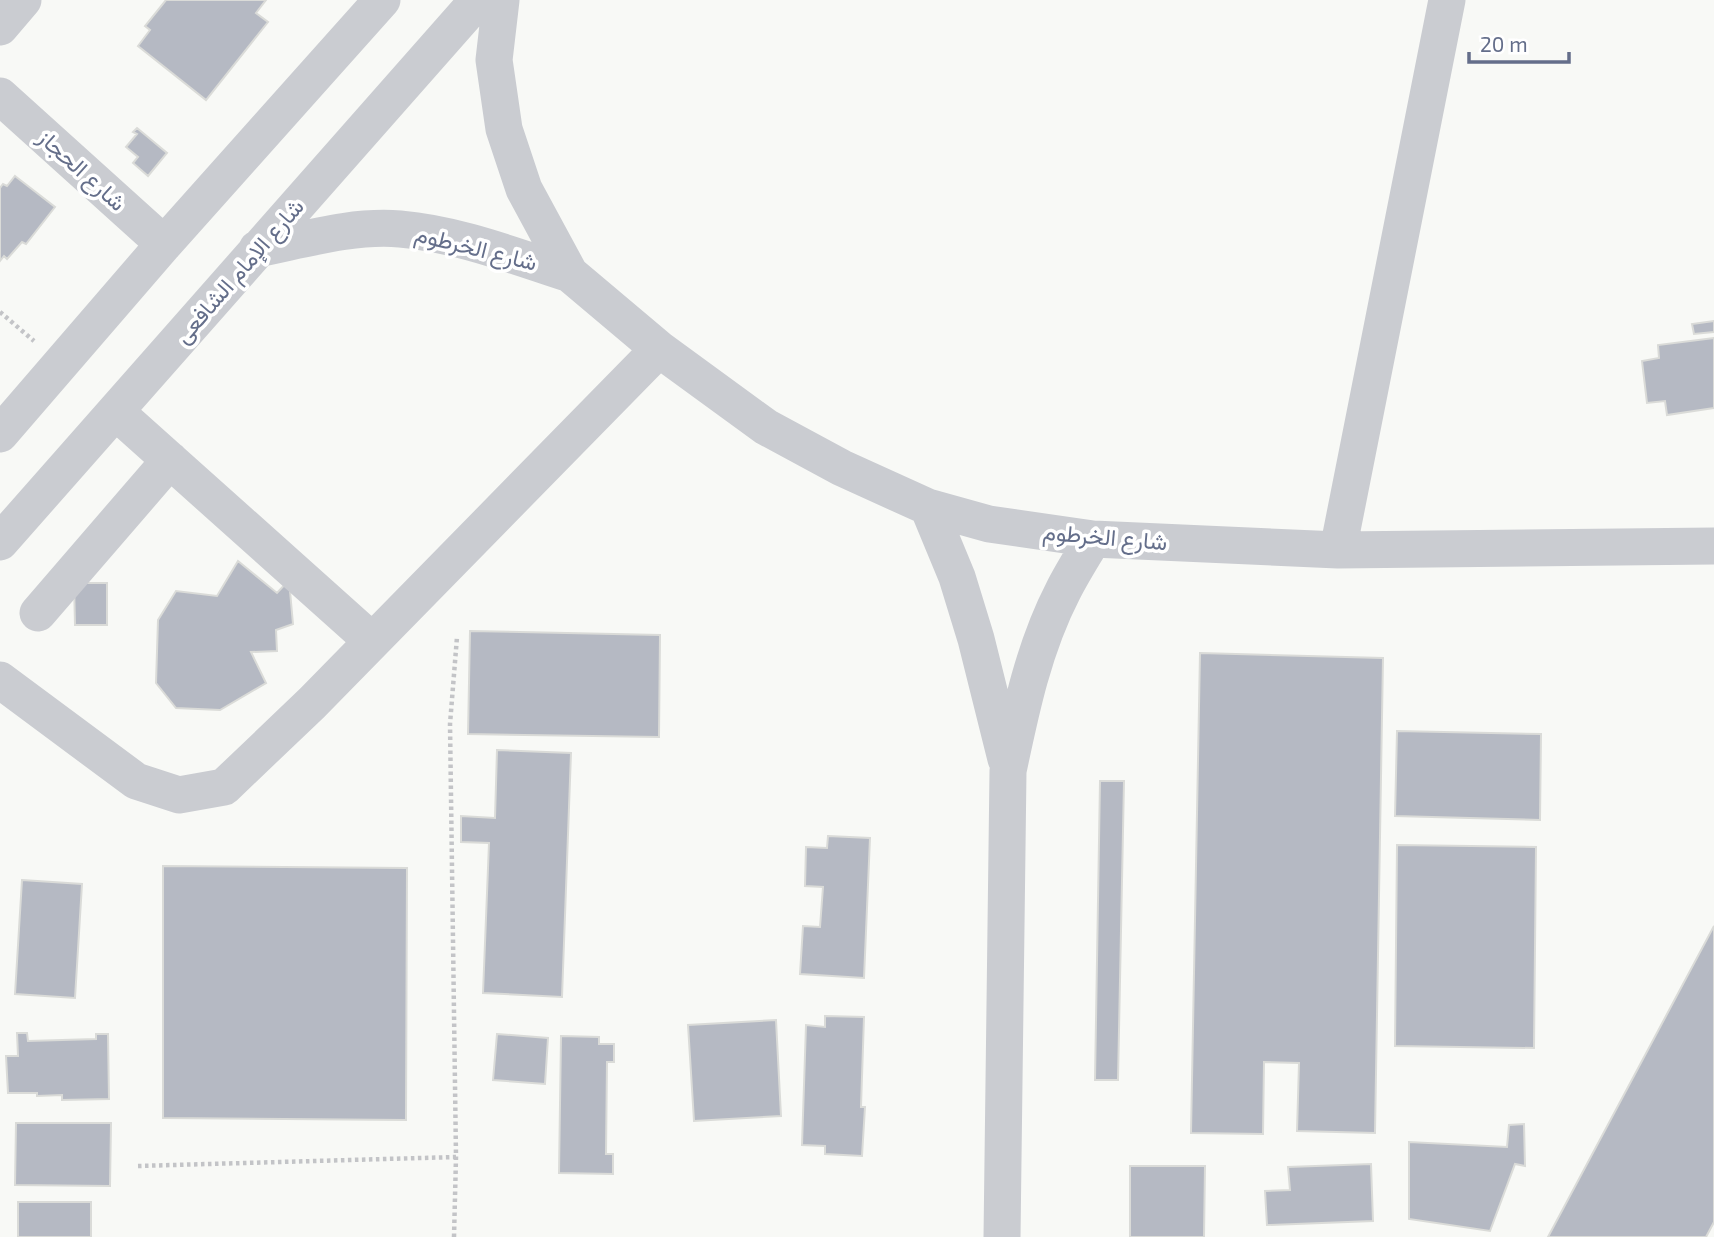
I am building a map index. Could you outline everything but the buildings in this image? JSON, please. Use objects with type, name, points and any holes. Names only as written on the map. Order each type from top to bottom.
[{"type":"street","points":[[0,27],[23,0]]},
{"type":"street","points":[[0,434],[164,244],[382,0]]},
{"type":"street","name":"شارع الإمام الشافعى","points":[[0,542],[478,0]]},
{"type":"street","name":"شارع الخرطوم","points":[[501,0],[494,60],[504,129],[524,189],[570,274],[659,349],[766,428],[842,468],[928,507],[989,524],[1093,539],[1338,550],[1714,546]]},
{"type":"street","points":[[1338,550],[1447,0]]},
{"type":"street","name":"شارع الحجاز","points":[[0,96],[164,244]]},
{"type":"street","name":"شارع الخرطوم","points":[[257,249],[345,232],[398,229],[458,239],[570,274]]},
{"type":"street","points":[[0,680],[136,781],[179,795],[223,787],[312,703],[659,349]]},
{"type":"street","points":[[116,412],[372,640]]},
{"type":"street","points":[[38,613],[170,460]]},
{"type":"street","points":[[928,507],[957,578],[976,639],[1008,771]]},
{"type":"street","points":[[1002,1237],[1008,771],[1033,666],[1063,591],[1093,539]]},
{"type":"path","points":[[0,312],[61,364]]},
{"type":"path","points":[[454,1237],[457,1157],[450,724],[457,637]]},
{"type":"path","points":[[138,1166],[457,1157]]}]
